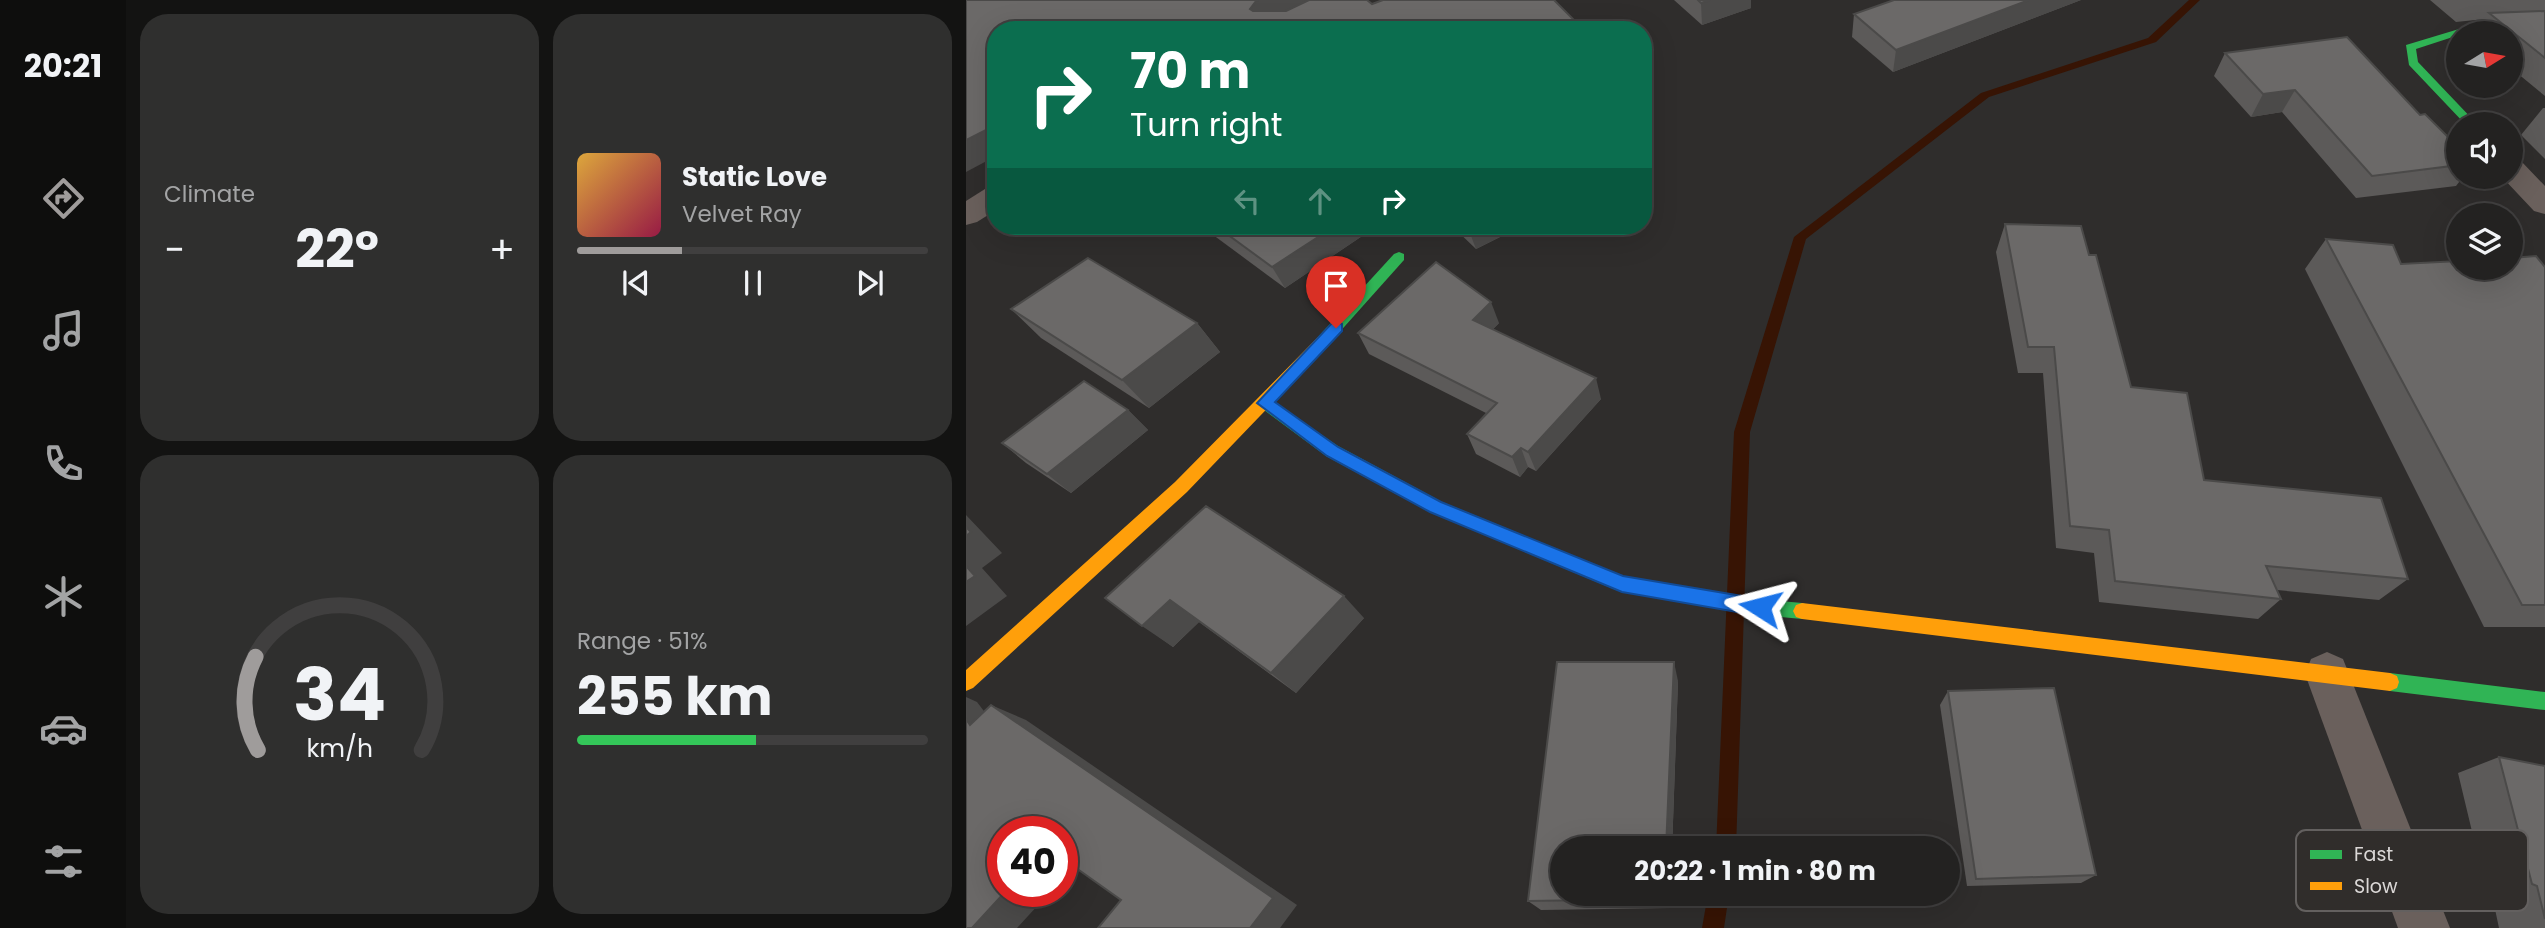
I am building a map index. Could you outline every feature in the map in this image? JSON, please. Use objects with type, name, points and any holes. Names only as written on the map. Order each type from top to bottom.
[{"type":"street","points":[[2459,112],[2413,63],[2410,47],[2425,39],[2545,22]]},
{"type":"street","points":[[2523,181],[2545,204]]},
{"type":"street","points":[[966,215],[987,202]]},
{"type":"street","points":[[966,682],[1030,621],[1147,519],[1305,363],[1399,257]]},
{"type":"street","points":[[1265,403],[1332,451],[1436,507],[1622,584],[1760,607],[1840,614],[2545,701]]},
{"type":"street","points":[[2327,674],[2387,830]]},
{"type":"street","points":[[2418,911],[2424,928]]},
{"type":"building","points":[[966,0],[1258,0],[1250,9],[1253,11],[1286,11],[1309,0],[1367,0],[1372,4],[1383,0],[1554,0],[1575,21],[987,21],[987,130],[966,140]]},
{"type":"building","points":[[1894,0],[2029,0],[1896,50],[1854,14]]},
{"type":"building","points":[[2545,11],[2545,58],[2524,41],[2524,21],[2499,21],[2489,13]]},
{"type":"building","points":[[2347,37],[2420,115],[2425,114],[2446,135],[2446,167],[2372,176],[2295,90],[2263,94],[2225,53]]},
{"type":"building","points":[[2005,224],[2081,226],[2089,255],[2096,255],[2131,387],[2187,393],[2204,480],[2381,498],[2408,579],[2266,566],[2281,599],[2115,581],[2109,530],[2070,526],[2054,347],[2028,347]]},
{"type":"building","points":[[1228,235],[1321,235],[1272,267]]},
{"type":"building","points":[[2326,239],[2393,245],[2401,264],[2446,262],[2446,280],[2523,280],[2523,257],[2536,256],[2545,267],[2545,605],[2522,605]]},
{"type":"building","points":[[1088,258],[1197,323],[1122,380],[1011,309]]},
{"type":"building","points":[[1436,262],[1491,302],[1473,320],[1596,378],[1528,452],[1521,448],[1512,457],[1467,434],[1497,403],[1358,333]]},
{"type":"building","points":[[1084,381],[1128,410],[1047,474],[1002,443]]},
{"type":"building","points":[[1206,506],[1344,596],[1271,673],[1170,600],[1142,626],[1105,598]]},
{"type":"building","points":[[966,566],[975,576],[966,582]]},
{"type":"building","points":[[1557,662],[1674,662],[1667,836],[1550,836],[1550,901],[1528,901]]},
{"type":"building","points":[[2054,688],[2096,875],[1976,879],[1948,691]]},
{"type":"building","points":[[991,705],[1273,898],[1250,928],[1098,928],[1121,900],[1078,869],[1078,816],[987,816],[987,907],[991,907],[972,928],[966,928],[966,719],[970,725]]},
{"type":"building","points":[[2499,757],[2545,766],[2545,919],[2537,886],[2532,884],[2528,869],[2528,830],[2518,830]]},
{"type":"waterway","points":[[1726,836],[1742,432],[1800,237],[1985,95],[2152,40],[2195,0]]},
{"type":"waterway","points":[[1713,928],[1717,906]]},
{"type":"traffic: fast","points":[[2460,112],[2413,63],[2410,47],[2459,32],[2545,22]]},
{"type":"traffic: fast","points":[[1323,341],[1399,257]]},
{"type":"traffic: fast","points":[[1265,403],[1332,451],[1436,507],[1622,584],[1760,607],[1802,611]]},
{"type":"traffic: fast","points":[[2390,682],[2545,701]]},
{"type":"traffic: slow","points":[[966,682],[1181,487],[1323,341]]},
{"type":"traffic: slow","points":[[1802,611],[2390,682]]},
{"type":"route","points":[[1336,328],[1265,403],[1332,451],[1436,507],[1622,584],[1760,607]]}]
